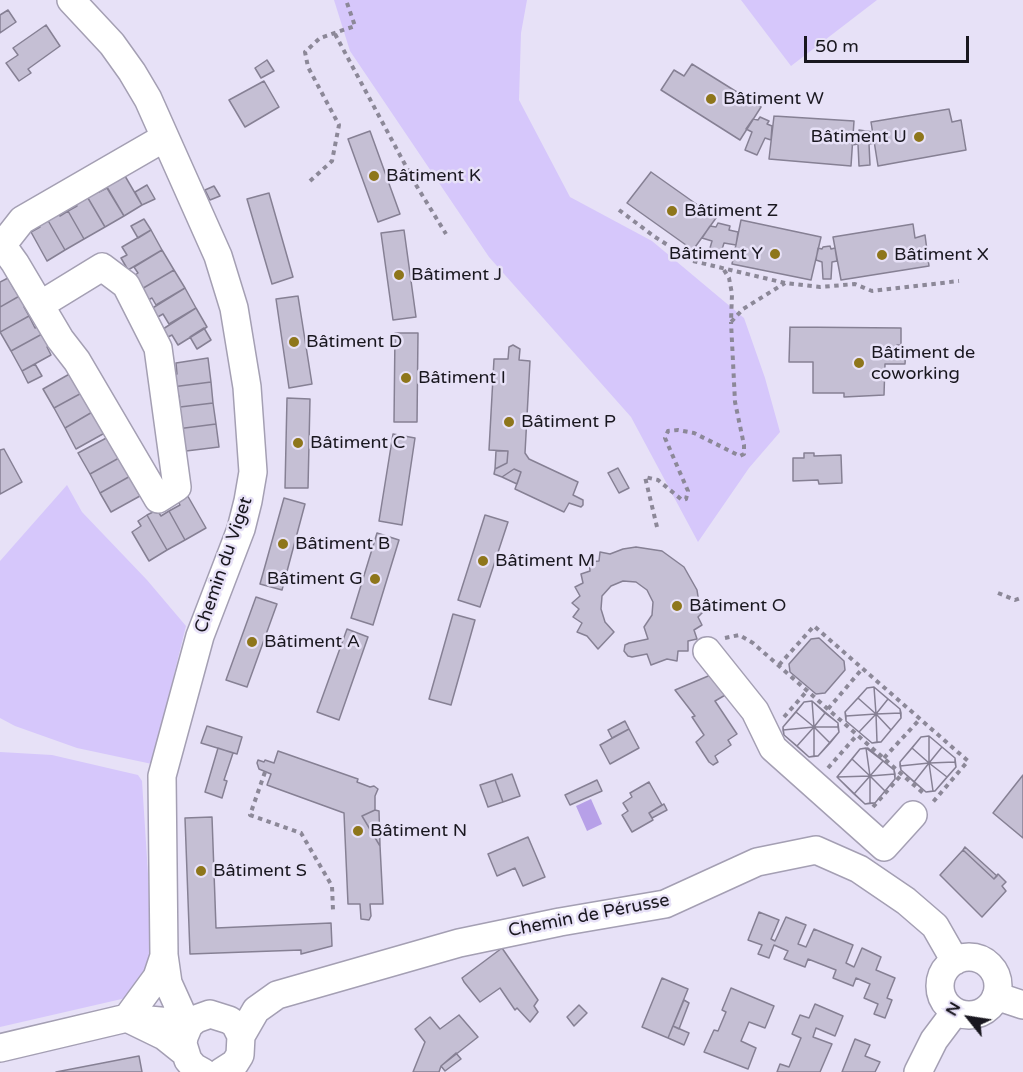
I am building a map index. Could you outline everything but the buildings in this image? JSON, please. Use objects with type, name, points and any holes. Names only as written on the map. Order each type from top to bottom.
[{"type":"street","name":"Chemin du Viget","points":[[71,0],[112,44],[148,99],[218,256],[234,308],[247,387],[253,472],[248,501],[241,529],[200,636],[162,776],[164,955]]},
{"type":"street","points":[[40,305],[102,267],[126,285],[158,348],[177,487],[158,499],[77,361],[60,339],[1,245],[22,219],[164,138]]},
{"type":"street","points":[[711,646],[755,711],[773,748],[884,847]]},
{"type":"street","points":[[869,876],[884,847],[913,816]]},
{"type":"street","name":"Chemin de Pérusse","points":[[221,1072],[235,1063],[240,1054],[241,1036],[256,1010],[277,995],[459,942],[665,904],[757,862],[816,850],[859,869],[906,901],[935,926],[955,961]]},
{"type":"street","points":[[128,1018],[157,977],[164,955]]},
{"type":"street","points":[[164,955],[168,982],[195,1043]]},
{"type":"street","points":[[974,958],[984,961],[997,977],[996,996],[984,1012],[964,1015],[955,1012],[946,1005],[942,996],[940,986],[942,976],[955,961],[974,958]]},
{"type":"street","name":"Chemin de Pérusse","points":[[195,1043],[270,988],[356,971]]},
{"type":"street","points":[[996,996],[1023,1005]]},
{"type":"street","points":[[918,1072],[934,1040],[955,1012]]},
{"type":"street","points":[[0,1048],[128,1018],[171,1022],[195,1043]]},
{"type":"street","points":[[195,1043],[229,1020],[235,1024],[241,1036]]},
{"type":"path","points":[[309,181],[332,161],[339,125],[308,67],[305,52],[320,38],[355,26],[346,0]]},
{"type":"path","points":[[335,33],[416,185],[446,234]]},
{"type":"path","points":[[619,210],[655,237],[693,261],[785,283],[820,287],[855,284],[873,291],[959,281]]},
{"type":"path","points":[[657,526],[645,477],[658,480],[682,500],[686,499],[688,491],[665,438],[668,431],[694,433],[740,456],[744,454],[735,402],[732,294],[729,278],[723,270]]},
{"type":"path","points":[[731,322],[743,309],[785,283]]},
{"type":"path","points":[[998,593],[1014,600],[1023,597]]},
{"type":"path","points":[[711,646],[739,635],[753,643],[933,802],[968,761],[814,626],[779,665]]},
{"type":"path","points":[[828,709],[862,669]]},
{"type":"path","points":[[768,736],[807,691]]},
{"type":"path","points":[[884,758],[920,719]]},
{"type":"path","points":[[813,784],[857,735]]},
{"type":"path","points":[[265,772],[250,815],[301,833],[332,886],[333,910]]},
{"type":"path","points":[[858,824],[902,774]]},
{"type":"shaded area","points":[[334,0],[527,0],[521,33],[519,100],[570,197],[652,241],[744,318],[765,378],[780,432],[749,468],[698,542],[631,417],[489,257],[350,51]]},
{"type":"shaded area","points":[[741,0],[877,0],[791,66]]},
{"type":"shaded area","points":[[67,485],[82,512],[147,580],[186,626],[152,764],[77,748],[15,726],[0,718],[0,561]]},
{"type":"shaded area","points":[[0,752],[52,755],[138,775],[142,781],[153,951],[139,995],[0,1027]]},
{"type":"shaded area","points":[[591,799],[602,824],[587,831],[576,806]]},
{"type":"place","name":"Bâtiment W","points":[[711,99]]},
{"type":"place","name":"Bâtiment U","points":[[919,137]]},
{"type":"place","name":"Bâtiment K","points":[[374,176]]},
{"type":"place","name":"Bâtiment Z","points":[[672,211]]},
{"type":"place","name":"Bâtiment Y","points":[[775,254]]},
{"type":"place","name":"Bâtiment X","points":[[882,255]]},
{"type":"place","name":"Bâtiment J","points":[[399,275]]},
{"type":"place","name":"Bâtiment D","points":[[294,342]]},
{"type":"place","name":"Bâtiment de coworking","points":[[859,363]]},
{"type":"place","name":"Bâtiment I","points":[[406,378]]},
{"type":"place","name":"Bâtiment P","points":[[509,422]]},
{"type":"place","name":"Bâtiment C","points":[[298,443]]},
{"type":"place","name":"Bâtiment B","points":[[283,544]]},
{"type":"place","name":"Bâtiment M","points":[[483,561]]},
{"type":"place","name":"Bâtiment G","points":[[375,579]]},
{"type":"place","name":"Bâtiment O","points":[[677,606]]},
{"type":"place","name":"Bâtiment A","points":[[252,642]]},
{"type":"place","name":"Bâtiment N","points":[[358,831]]},
{"type":"place","name":"Bâtiment S","points":[[201,871]]}]
